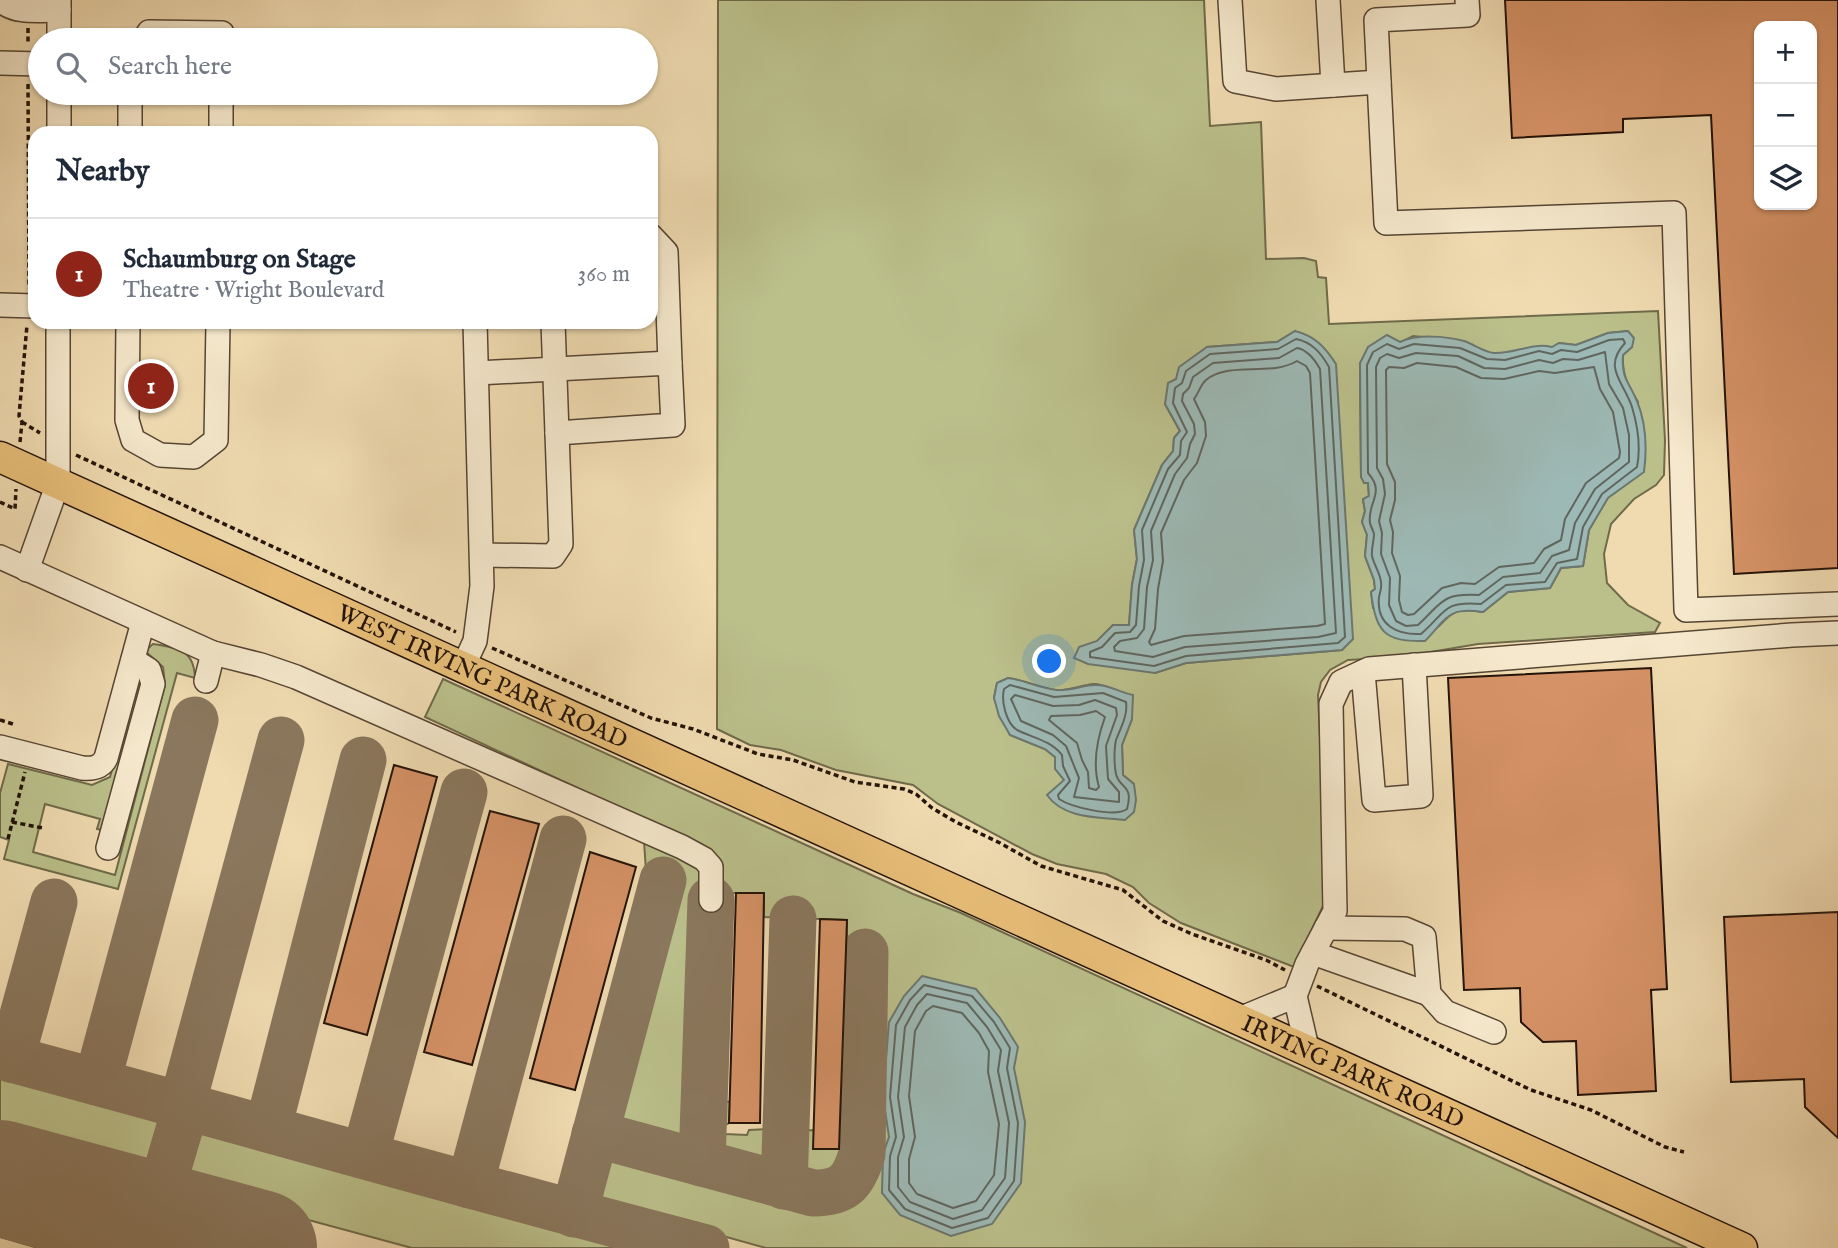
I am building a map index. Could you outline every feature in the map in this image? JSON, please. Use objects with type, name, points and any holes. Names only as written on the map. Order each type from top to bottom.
[{"type":"main road","name":"WEST IRVING PARK ROAD","points":[[0,457],[469,654],[964,895]]},
{"type":"main road","name":"IRVING PARK ROAD","points":[[964,895],[1742,1248]]},
{"type":"street","points":[[1,0],[13,8],[28,10],[59,5],[59,28]]},
{"type":"street","points":[[1230,0],[1234,81],[1276,89],[1379,82]]},
{"type":"street","points":[[1328,0],[1334,85]]},
{"type":"street","points":[[1467,0],[1468,15],[1376,20],[1386,223],[1674,213],[1686,610],[1838,604]]},
{"type":"street","points":[[0,63],[28,64]]},
{"type":"street","points":[[59,105],[59,126]]},
{"type":"street","points":[[130,105],[130,126]]},
{"type":"street","points":[[220,126],[221,105]]},
{"type":"street","points":[[557,433],[673,425],[666,253],[658,244]]},
{"type":"street","points":[[0,305],[28,306]]},
{"type":"street","points":[[27,570],[58,483],[58,329]]},
{"type":"street","points":[[128,329],[127,421],[133,440],[160,455],[194,457],[216,440],[218,329]]},
{"type":"street","points":[[469,654],[482,586],[475,329]]},
{"type":"street","points":[[482,555],[553,556],[561,544],[553,329]]},
{"type":"street","points":[[477,373],[670,363]]},
{"type":"street","points":[[0,557],[213,653],[296,677],[682,847],[704,859],[711,867],[711,900]]},
{"type":"street","points":[[0,747],[82,768],[102,765],[143,622]]},
{"type":"street","points":[[1308,1052],[1299,987],[1335,911],[1331,704],[1341,682],[1369,669],[1838,633]]},
{"type":"street","points":[[206,681],[213,653]]},
{"type":"street","points":[[108,848],[153,684],[149,670],[133,660]]},
{"type":"street","points":[[1363,672],[1374,800],[1421,796],[1414,665]]},
{"type":"street","points":[[1326,928],[1405,929],[1424,937],[1429,995]]},
{"type":"street","points":[[1313,953],[1429,995],[1445,1012],[1494,1032]]},
{"type":"street","points":[[1237,1020],[1299,987]]},
{"type":"path","points":[[28,10],[30,28]]},
{"type":"path","points":[[33,126],[34,105]]},
{"type":"path","points":[[22,422],[19,416],[29,329]]},
{"type":"path","points":[[87,461],[469,654],[651,718],[693,729],[758,754],[793,760],[855,782],[904,789],[916,794],[956,822],[1041,866],[1123,890],[1163,921],[1266,960],[1299,987],[1531,1090],[1591,1110],[1665,1147],[1684,1152]]},
{"type":"path","points":[[0,502],[15,509]]},
{"type":"path","points":[[0,720],[13,724]]},
{"type":"path","points":[[8,839],[27,767]]},
{"type":"path","points":[[12,822],[43,828]]},
{"type":"green space","points":[[718,0],[1204,0],[1210,126],[1261,122],[1266,259],[1304,258],[1316,261],[1318,277],[1326,278],[1329,324],[1658,311],[1665,440],[1664,475],[1656,485],[1634,499],[1611,524],[1604,554],[1607,583],[1628,605],[1660,623],[1655,632],[1478,644],[1401,657],[1348,660],[1330,670],[1321,682],[1318,695],[1327,884],[1323,906],[1294,967],[1181,923],[1149,903],[1133,887],[1106,874],[1057,864],[1032,854],[938,804],[913,785],[836,770],[781,750],[750,745],[717,729]],"holes":[[[1295,331],[1352,639],[1342,650],[1186,663],[1155,673],[1093,646],[1113,625],[1129,625],[1137,559],[1134,530],[1162,465],[1173,451],[1174,438],[1180,431],[1165,404],[1176,379],[1207,347],[1277,342]],[[1627,331],[1632,347],[1623,355],[1624,369],[1638,402],[1608,497],[1589,530],[1583,566],[1561,568],[1550,588],[1508,592],[1483,612],[1458,611],[1439,626],[1373,608],[1371,592],[1375,589],[1374,580],[1365,556],[1367,534],[1362,522],[1365,511],[1363,500],[1369,496],[1368,483],[1361,477],[1360,363],[1413,336],[1462,341],[1489,353],[1505,353],[1553,347],[1559,343],[1576,345],[1608,333]],[[1008,678],[1061,690],[1097,684],[1120,692],[1132,719],[1122,745],[1123,775],[1134,784],[1055,757],[1045,749],[1010,735],[994,698],[997,683]]]},
{"type":"green space","points":[[153,644],[177,649],[188,656],[192,661],[195,678],[177,673],[118,889],[4,859],[9,840],[0,837],[0,793],[8,764],[92,785],[110,777],[134,691],[138,683],[141,683],[142,688],[102,830],[97,829],[100,819],[45,804],[33,852],[115,875],[165,685],[163,667],[145,651]]},
{"type":"green space","points":[[443,679],[913,894],[961,913],[1687,1248],[766,1248],[612,1205],[602,1197],[597,1177],[604,1162],[613,1158],[633,1158],[792,1202],[819,1206],[840,1205],[854,1196],[866,1179],[883,1097],[878,942],[847,939],[847,920],[764,917],[764,893],[718,893],[707,848],[425,717]]},
{"type":"green space","points":[[644,841],[680,855],[700,870],[695,1137],[683,1146],[658,1143],[627,1132],[621,1129],[618,1115],[681,879],[646,871]]},
{"type":"green space","points":[[0,1073],[151,1114],[161,1130],[156,1152],[141,1166],[120,1170],[0,1138]]},
{"type":"green space","points":[[719,1101],[730,1102],[729,1123],[725,1125],[725,1134],[747,1135],[749,1130],[772,1129],[779,1147],[772,1164],[762,1168],[717,1157],[711,1120],[715,1105]]},
{"type":"green space","points":[[814,1130],[814,1149],[839,1149],[840,1142],[850,1141],[848,1164],[844,1174],[835,1183],[817,1184],[800,1178],[797,1172],[796,1131]]},
{"type":"green space","points":[[216,1131],[645,1248],[412,1248],[220,1196],[194,1178],[187,1162],[192,1143],[199,1133]]},
{"type":"green space","points":[[0,1219],[107,1248],[38,1248],[0,1237]]},
{"type":"water","points":[[1295,331],[1319,343],[1336,364],[1353,639],[1342,650],[1186,663],[1155,673],[1088,664],[1074,658],[1079,647],[1097,641],[1113,625],[1129,625],[1137,559],[1134,530],[1162,465],[1173,451],[1174,438],[1180,431],[1165,404],[1168,383],[1176,379],[1179,367],[1207,347],[1277,342]]},
{"type":"water","points":[[1628,331],[1634,338],[1632,347],[1623,355],[1623,369],[1637,401],[1644,427],[1644,472],[1608,498],[1589,530],[1583,566],[1561,568],[1550,588],[1508,592],[1483,612],[1455,613],[1444,620],[1425,641],[1400,639],[1385,632],[1379,625],[1373,606],[1371,592],[1375,589],[1374,580],[1365,556],[1367,535],[1362,522],[1365,511],[1363,499],[1369,496],[1368,483],[1364,483],[1361,477],[1360,363],[1368,347],[1387,335],[1400,342],[1414,338],[1448,338],[1464,341],[1486,351],[1502,353],[1537,346],[1552,347],[1559,343],[1576,345],[1608,333]]},
{"type":"water","points":[[1008,678],[1062,690],[1100,685],[1133,695],[1132,719],[1122,745],[1123,775],[1134,784],[1136,800],[1134,812],[1125,820],[1072,813],[1054,803],[1047,795],[1064,780],[1055,769],[1055,757],[1045,749],[1010,735],[999,716],[994,698],[997,683]]},
{"type":"water","points":[[922,976],[976,989],[1000,1018],[1018,1047],[1014,1068],[1025,1122],[1021,1183],[992,1224],[951,1236],[900,1215],[882,1193],[883,1154],[889,1137],[883,1097],[889,1022],[904,996]]},
{"type":"building","points":[[1505,0],[1838,0],[1838,568],[1734,574],[1711,115],[1623,119],[1623,132],[1512,138]]},
{"type":"building","points":[[1651,668],[1667,989],[1651,990],[1656,1091],[1578,1095],[1576,1041],[1543,1042],[1521,1022],[1520,988],[1464,990],[1448,678]]},
{"type":"building","points":[[394,765],[437,777],[367,1035],[324,1023]]},
{"type":"building","points":[[490,811],[539,824],[472,1065],[424,1052]]},
{"type":"building","points":[[590,852],[636,867],[575,1090],[530,1078]]},
{"type":"building","points":[[736,893],[764,893],[760,1123],[729,1123]]},
{"type":"building","points":[[1838,912],[1838,1138],[1805,1107],[1804,1079],[1731,1082],[1724,917]]},
{"type":"building","points":[[820,919],[847,920],[839,1149],[813,1149]]},
{"type":"taxiway","points":[[97,1082],[195,720]]},
{"type":"taxiway","points":[[182,1105],[281,740]]},
{"type":"taxiway","points":[[268,1128],[363,760]]},
{"type":"taxiway","points":[[365,1155],[464,792]]},
{"type":"taxiway","points":[[470,1185],[563,839]]},
{"type":"taxiway","points":[[574,1214],[663,880]]},
{"type":"taxiway","points":[[702,1163],[711,900]]},
{"type":"taxiway","points":[[11,1059],[54,902]]},
{"type":"taxiway","points":[[784,1186],[793,919]]},
{"type":"taxiway","points":[[595,1134],[813,1193],[832,1191],[846,1184],[855,1172],[862,1154],[865,952]]},
{"type":"taxiway","points":[[0,1056],[706,1248]]},
{"type":"taxiway","points":[[153,1219],[186,1106]]},
{"type":"runway","points":[[0,1178],[259,1248]]},
{"type":"place","name":"Schaumburg on Stage","points":[[151,386]]}]
